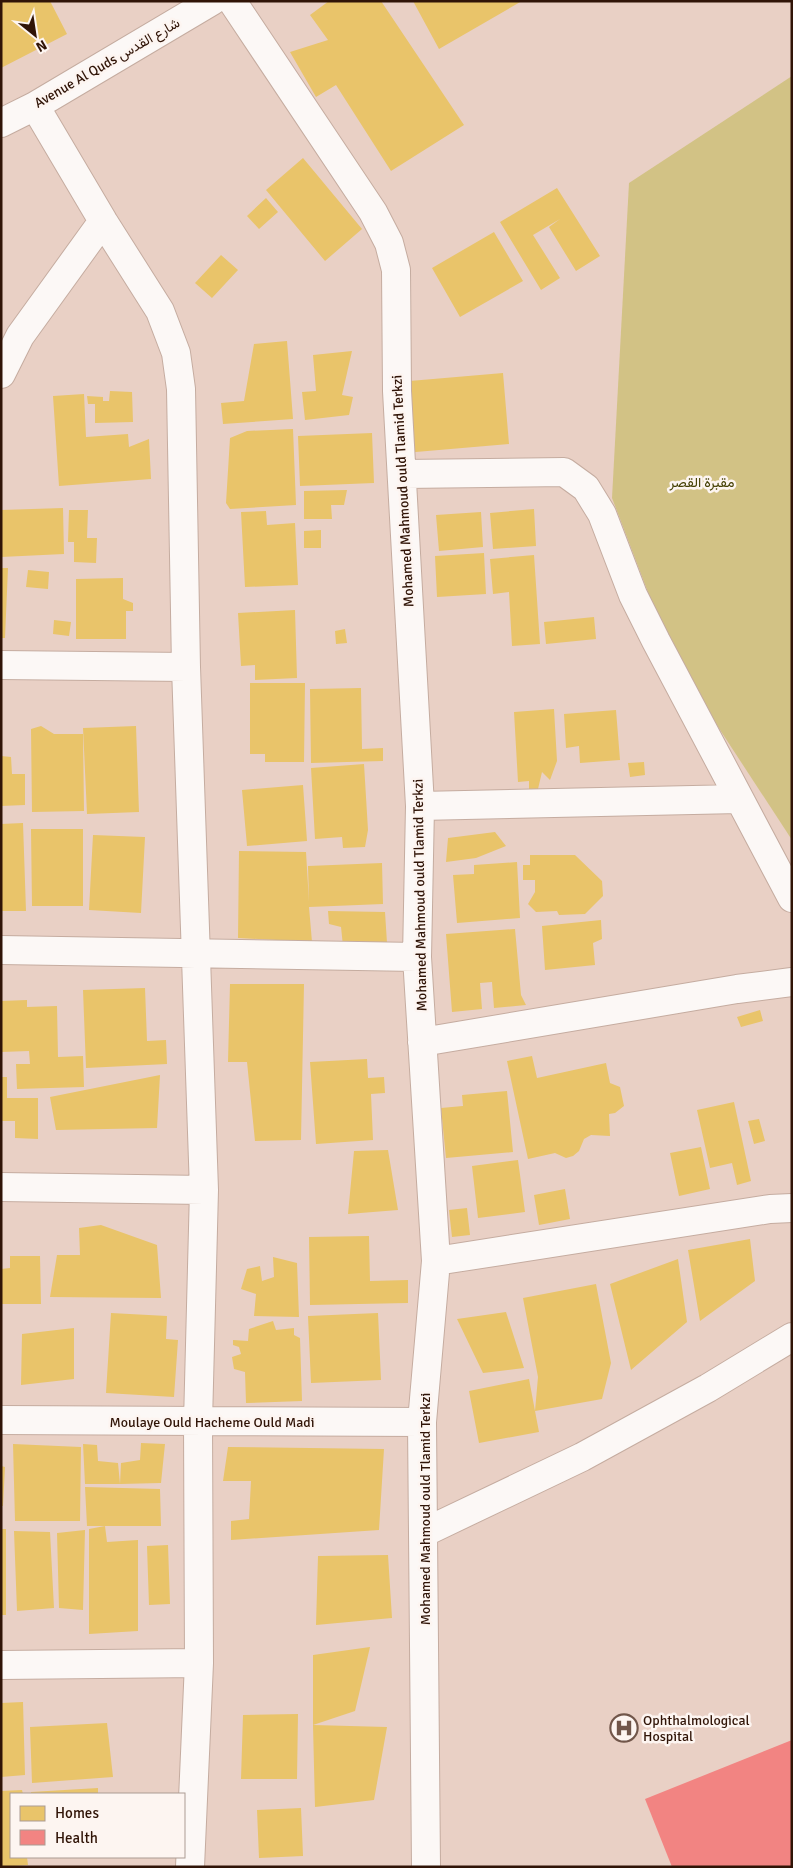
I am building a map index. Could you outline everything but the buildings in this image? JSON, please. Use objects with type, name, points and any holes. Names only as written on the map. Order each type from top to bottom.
[{"type":"street","name":"Avenue Al Quds شارع القدس","points":[[2,121],[35,106],[212,1]]},
{"type":"street","name":"Mohamed Mahmoud ould Tlamid Terkzi","points":[[232,1],[373,212],[389,243],[396,270],[397,382],[420,806],[417,957],[436,1261],[422,1422],[426,1867]]},
{"type":"street","points":[[35,106],[103,222],[160,311],[176,353],[181,389],[186,667],[204,1190],[198,1422],[199,1663],[190,1867]]},
{"type":"street","points":[[1,374],[20,336],[103,222]]},
{"type":"street","points":[[403,474],[564,472],[586,488],[602,514],[633,595],[648,626],[792,898]]},
{"type":"street","points":[[1,665],[186,667]]},
{"type":"street","points":[[420,806],[739,799]]},
{"type":"street","points":[[1,950],[417,957]]},
{"type":"street","points":[[422,1042],[737,989],[792,982]]},
{"type":"street","points":[[1,1188],[204,1190]]},
{"type":"street","points":[[436,1261],[770,1209],[792,1208]]},
{"type":"street","points":[[423,1532],[582,1457],[708,1388],[792,1337]]},
{"type":"street","name":"Moulaye Ould Hacheme Ould Madi","points":[[1,1420],[422,1422]]},
{"type":"street","points":[[1,1665],[199,1663]]},
{"type":"green space","name":"مقبرة القصر","points":[[792,76],[792,840],[673,658],[612,498],[629,183]]},
{"type":"place","name":"Ophthalmological Hospital","points":[[624,1728]]}]
